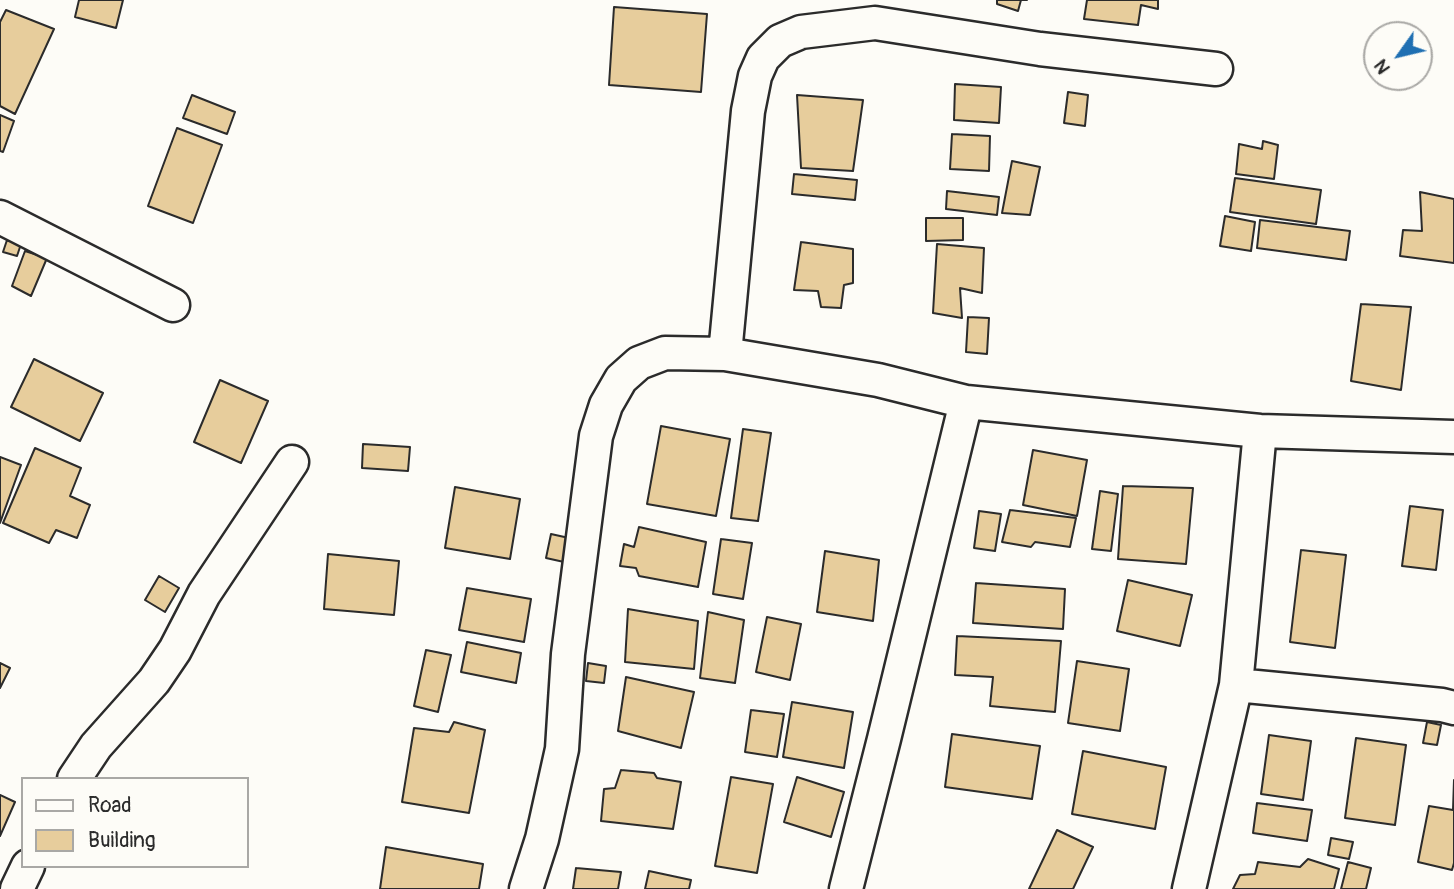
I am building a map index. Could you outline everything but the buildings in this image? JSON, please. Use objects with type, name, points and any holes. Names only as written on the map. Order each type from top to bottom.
[{"type":"street","points":[[725,355],[747,110],[755,76],[763,58],[780,41],[801,32],[875,23],[1040,49],[1216,69]]},
{"type":"street","points":[[0,217],[173,306]]},
{"type":"street","points":[[526,889],[542,839],[562,749],[573,615],[596,436],[606,405],[621,379],[639,363],[665,353],[725,355],[878,380],[966,402],[1260,431],[1454,437]]},
{"type":"street","points":[[846,889],[966,402]]},
{"type":"street","points":[[1189,889],[1236,685],[1260,431]]},
{"type":"street","points":[[75,777],[96,747],[154,681],[204,594],[292,462]]},
{"type":"street","points":[[1236,685],[1454,708]]},
{"type":"street","points":[[17,889],[27,868]]}]
